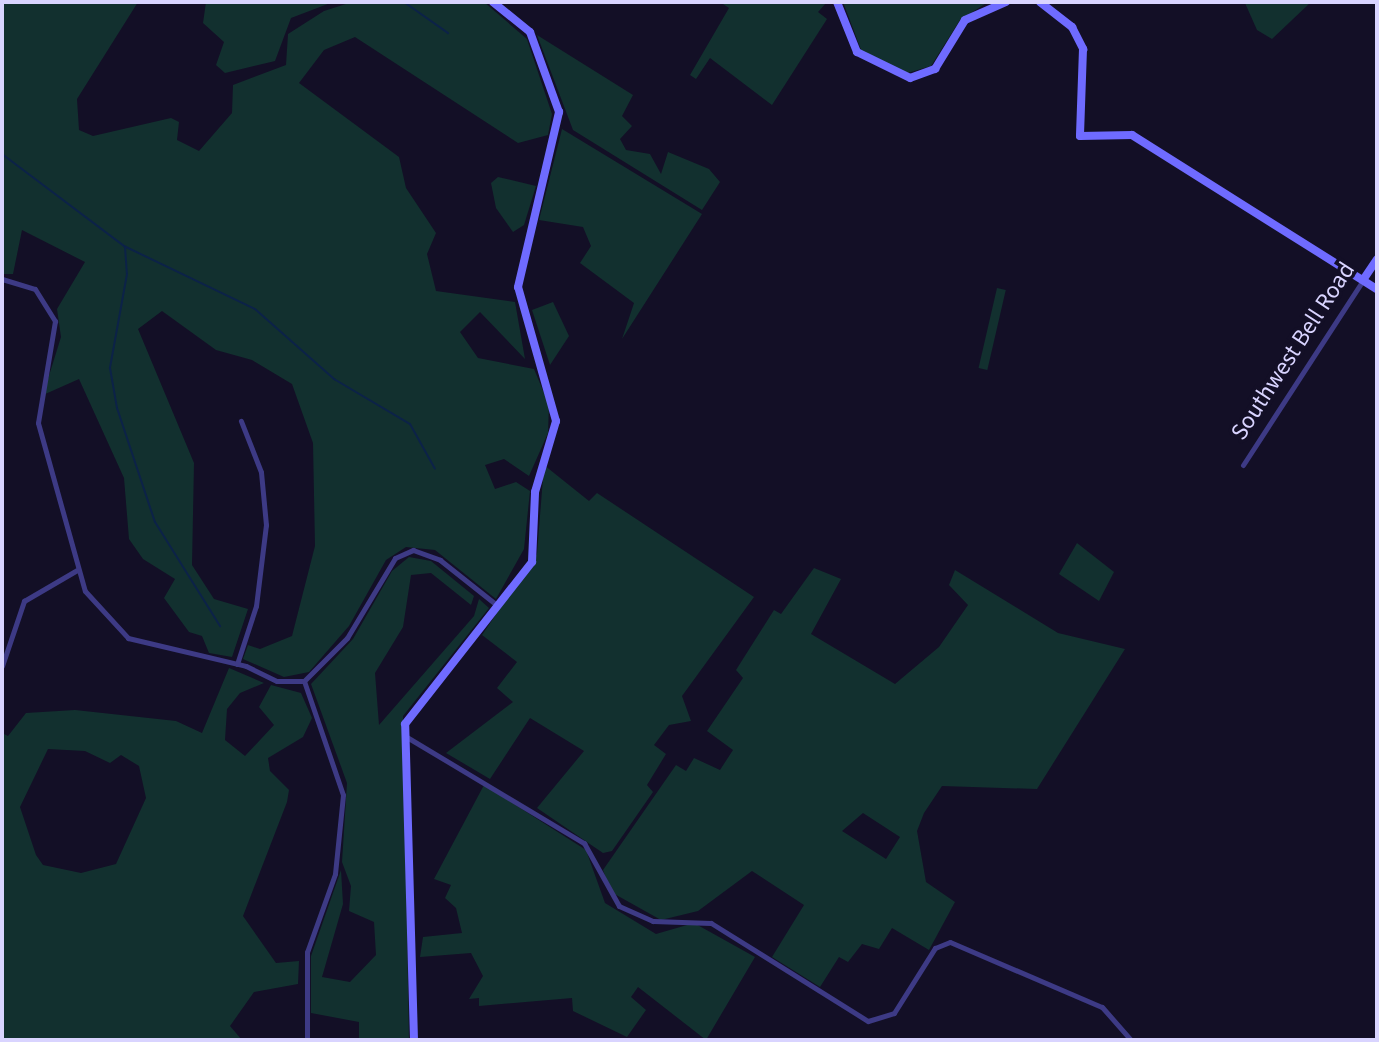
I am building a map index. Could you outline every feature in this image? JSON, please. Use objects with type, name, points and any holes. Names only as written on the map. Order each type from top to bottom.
[{"type":"street","points":[[414,1040],[404,736],[414,707],[532,562],[535,492],[556,421],[518,287],[559,112],[530,32],[493,2]]},
{"type":"street","points":[[837,2],[844,32],[860,55],[910,78],[935,69],[965,20],[1006,2]]},
{"type":"street","points":[[1040,2],[1072,27],[1083,49],[1080,136],[1135,136],[1377,289]]},
{"type":"street","name":"Southwest Bell Road","points":[[1243,465],[1377,259]]},
{"type":"street","points":[[2,279],[35,289],[55,321],[38,423],[77,570],[93,605],[128,638],[237,664],[277,681],[304,681],[347,638],[404,552],[440,560],[498,607]]},
{"type":"street","points":[[237,664],[256,606],[266,525],[261,472],[241,421]]},
{"type":"street","points":[[2,666],[24,601],[77,570]]},
{"type":"street","points":[[304,681],[343,795],[335,874],[307,952],[307,1040]]},
{"type":"street","points":[[404,736],[584,843],[619,906],[653,921],[711,923],[868,1021],[894,1013],[935,948],[950,942],[1102,1007],[1131,1040]]},
{"type":"green space","points":[[2,2],[138,2],[77,99],[79,130],[93,136],[171,118],[179,122],[177,140],[199,151],[232,113],[233,85],[286,65],[288,34],[324,11],[352,2],[484,2],[527,39],[552,114],[548,135],[518,143],[355,37],[324,50],[299,83],[399,157],[406,188],[436,233],[427,254],[436,291],[515,302],[525,359],[480,312],[460,332],[478,358],[534,369],[549,405],[548,433],[529,476],[504,459],[485,465],[495,489],[516,482],[530,491],[524,549],[496,599],[435,550],[406,547],[386,560],[349,626],[309,672],[284,677],[243,659],[248,645],[260,649],[292,636],[315,546],[313,443],[292,384],[252,360],[216,350],[162,311],[138,329],[194,463],[192,565],[214,599],[248,609],[232,657],[209,653],[202,636],[189,632],[164,598],[175,579],[143,559],[129,539],[124,478],[79,379],[43,395],[61,337],[57,309],[85,262],[22,230],[13,274],[2,274]]},
{"type":"green space","points":[[206,2],[333,2],[291,18],[275,61],[225,73],[216,65],[224,42],[203,23]]},
{"type":"green space","points":[[720,2],[827,2],[818,12],[827,19],[772,105],[710,58],[696,79],[690,75],[729,8]]},
{"type":"green space","points":[[843,2],[988,2],[960,20],[931,66],[904,74],[863,55]]},
{"type":"green space","points":[[1311,2],[1272,39],[1257,30],[1245,3]]},
{"type":"green space","points":[[537,35],[633,95],[622,116],[632,126],[620,139],[626,150],[650,154],[661,174],[668,152],[709,169],[720,182],[702,210],[573,130]]},
{"type":"green space","points":[[562,129],[702,214],[622,339],[634,303],[580,263],[591,246],[583,227],[539,220]]},
{"type":"green space","points":[[498,177],[536,186],[524,225],[513,232],[496,208],[491,183]]},
{"type":"green space","points":[[997,288],[1006,290],[987,370],[979,368]]},
{"type":"green space","points":[[553,302],[569,336],[550,365],[532,310]]},
{"type":"green space","points":[[544,465],[589,501],[597,493],[754,597],[682,696],[691,721],[669,725],[654,745],[666,754],[647,785],[653,792],[612,851],[603,853],[537,808],[584,751],[530,718],[490,779],[446,753],[513,702],[497,688],[517,662],[482,635],[537,554]]},
{"type":"green space","points":[[1077,543],[1114,572],[1099,601],[1059,574]]},
{"type":"green space","points":[[409,557],[431,561],[474,596],[471,605],[431,573],[411,575],[403,627],[375,673],[379,725],[474,616],[479,599],[489,608],[403,716],[409,1040],[359,1040],[359,1022],[311,1013],[311,956],[341,870],[343,904],[322,977],[350,982],[376,955],[374,922],[349,911],[351,886],[342,862],[347,783],[311,684],[353,639],[392,571]]},
{"type":"green space","points":[[814,568],[841,579],[811,634],[895,684],[939,647],[968,605],[949,585],[955,570],[1058,633],[1125,649],[1037,789],[942,786],[924,813],[917,831],[926,882],[955,902],[929,950],[892,928],[879,949],[862,944],[848,962],[839,957],[820,987],[772,957],[804,905],[752,871],[698,911],[661,920],[611,892],[603,870],[676,765],[686,771],[694,758],[720,770],[733,750],[707,731],[743,678],[736,670],[774,610],[781,614]],"holes":[[[863,813],[900,837],[886,859],[842,831]]]},
{"type":"green space","points":[[229,668],[264,683],[240,693],[227,709],[225,740],[245,756],[274,725],[259,707],[271,685],[301,693],[312,718],[303,737],[268,758],[270,771],[289,790],[243,916],[276,963],[299,961],[298,984],[254,992],[230,1026],[242,1040],[2,1040],[2,733],[8,736],[26,713],[75,710],[176,721],[202,733]],"holes":[[[48,749],[85,751],[110,763],[121,755],[139,766],[146,798],[116,864],[81,873],[43,865],[36,855],[20,807]]]},
{"type":"green space","points":[[484,785],[586,850],[605,903],[656,934],[694,923],[755,957],[706,1040],[638,987],[631,997],[646,1010],[627,1037],[573,1011],[572,998],[479,1006],[479,998],[469,999],[483,976],[471,953],[420,957],[423,937],[462,933],[456,908],[445,898],[451,885],[434,879]]},
{"type":"waterway","points":[[404,2],[448,33]]},
{"type":"waterway","points":[[2,154],[124,246],[255,309],[334,379],[410,424],[435,469]]},
{"type":"waterway","points":[[125,247],[127,274],[110,368],[117,408],[155,522],[220,626]]}]
